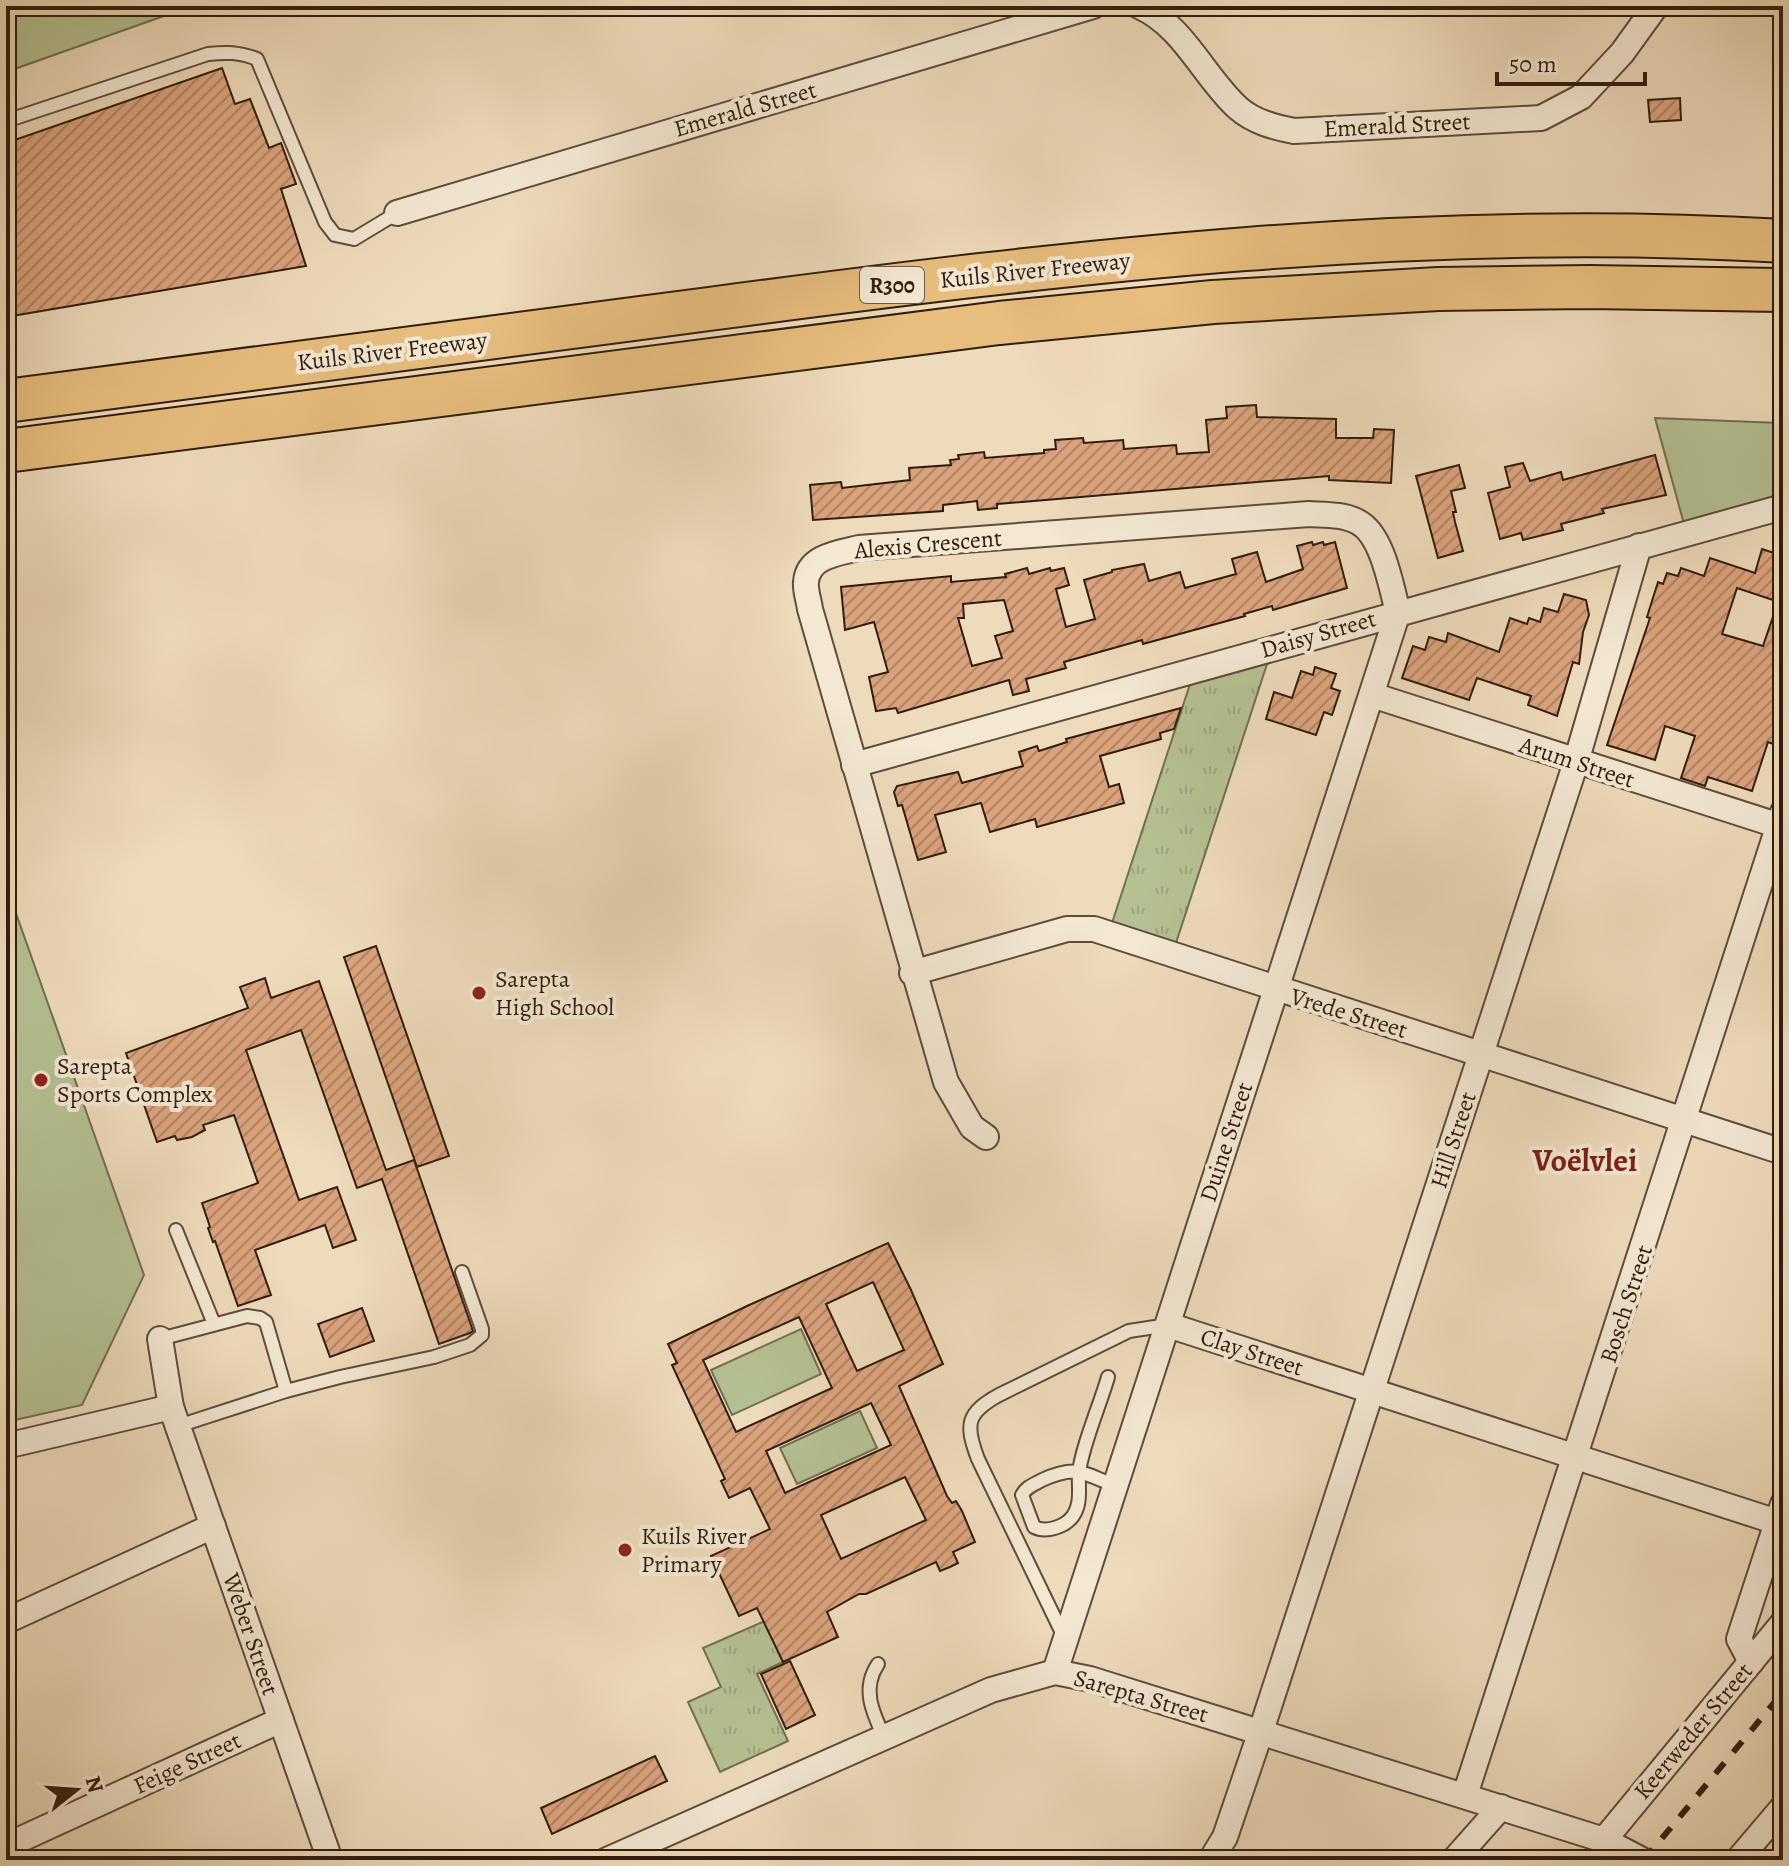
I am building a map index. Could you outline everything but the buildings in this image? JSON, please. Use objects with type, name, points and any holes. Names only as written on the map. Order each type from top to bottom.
[{"type":"highway","name":"Kuils River Freeway","points":[[6,401],[880,287],[1217,250],[1425,237],[1578,234],[1783,241]]},
{"type":"highway","name":"Kuils River Freeway","points":[[6,451],[999,323],[1213,302],[1438,289],[1590,287],[1783,290]]},
{"type":"street","name":"Emerald Street","points":[[397,213],[1093,6]]},
{"type":"street","name":"Emerald Street","points":[[1139,6],[1158,16],[1179,37],[1238,108],[1266,125],[1294,131],[1541,118],[1581,97],[1622,53],[1656,6]]},
{"type":"street","name":"Daisy Street","points":[[854,765],[1783,507]]},
{"type":"street","name":"Alexis Crescent","points":[[986,1137],[972,1127],[946,1082],[912,973],[810,609],[806,582],[813,565],[829,555],[859,548],[1242,518],[1309,514],[1335,516],[1358,522],[1376,538],[1398,612]]},
{"type":"street","name":"Hill Street","points":[[1211,1860],[1225,1837],[1261,1731],[1576,762],[1639,546]]},
{"type":"street","name":"Duine Street","points":[[1055,1672],[1398,612]]},
{"type":"street","name":"Arum Street","points":[[1372,695],[1576,762],[1782,822]]},
{"type":"street","name":"Bosch Street","points":[[1465,1795],[1782,822]]},
{"type":"street","name":"Vrede Street","points":[[912,973],[1067,929],[1094,929],[1783,1152]]},
{"type":"street","name":"Clay Street","points":[[1168,1325],[1576,1457],[1780,1513]]},
{"type":"street","name":"Weber Street","points":[[160,1339],[175,1417],[330,1860]]},
{"type":"street","points":[[6,1446],[175,1417]]},
{"type":"street","points":[[1751,1662],[1739,1639],[1780,1513]]},
{"type":"street","points":[[6,1621],[213,1526]]},
{"type":"street","name":"Keerweder Street","points":[[1604,1840],[1783,1623]]},
{"type":"street","name":"Sarepta Street","points":[[607,1860],[991,1690],[1055,1672],[1090,1679],[1465,1795],[1604,1840],[1642,1860]]},
{"type":"street","name":"Feige Street","points":[[6,1846],[281,1720]]},
{"type":"street","points":[[1454,1860],[1501,1807]]},
{"type":"street","points":[[1738,1860],[1783,1807]]},
{"type":"lane","points":[[6,121],[208,54],[230,51],[244,54],[257,59],[325,222],[335,235],[354,239],[397,213]]},
{"type":"lane","points":[[176,1230],[214,1324]]},
{"type":"lane","points":[[175,1417],[434,1357],[476,1342],[482,1335],[482,1329],[462,1272]]},
{"type":"lane","points":[[160,1339],[247,1316],[260,1318],[266,1322],[286,1391]]},
{"type":"lane","name":"Clay Street","points":[[1065,1640],[978,1459],[971,1441],[969,1426],[972,1415],[982,1404],[1129,1331],[1168,1325]]},
{"type":"lane","points":[[1108,1377],[1079,1471],[1078,1507],[1072,1518],[1042,1531],[1034,1527],[1022,1502],[1024,1491],[1061,1472],[1079,1471],[1115,1486]]},
{"type":"lane","points":[[878,1664],[870,1681],[869,1692],[870,1704],[884,1737]]},
{"type":"green space","points":[[34,6],[192,6],[6,72],[6,15]]},
{"type":"green space","points":[[1655,418],[1783,423],[1783,497],[1684,524]]},
{"type":"green space","points":[[1269,658],[1175,946],[1111,926],[1191,681]]},
{"type":"green space","name":"Sarepta Sports Complex","points":[[6,885],[144,1275],[82,1405],[6,1422]]},
{"type":"green space","points":[[801,1329],[821,1374],[732,1415],[711,1370]]},
{"type":"green space","points":[[860,1411],[877,1448],[797,1484],[780,1448]]},
{"type":"green space","points":[[765,1621],[783,1662],[757,1674],[788,1741],[720,1772],[688,1702],[721,1687],[703,1648]]},
{"type":"railway","points":[[1644,1860],[1783,1692]]},
{"type":"place","name":"Sarepta High School","points":[[479,993]]},
{"type":"place","name":"Sarepta Sports Complex","points":[[41,1080]]},
{"type":"place","name":"Kuils River Primary","points":[[625,1550]]},
{"type":"district","name":"Voëlvlei","points":[[1585,1160]]}]
